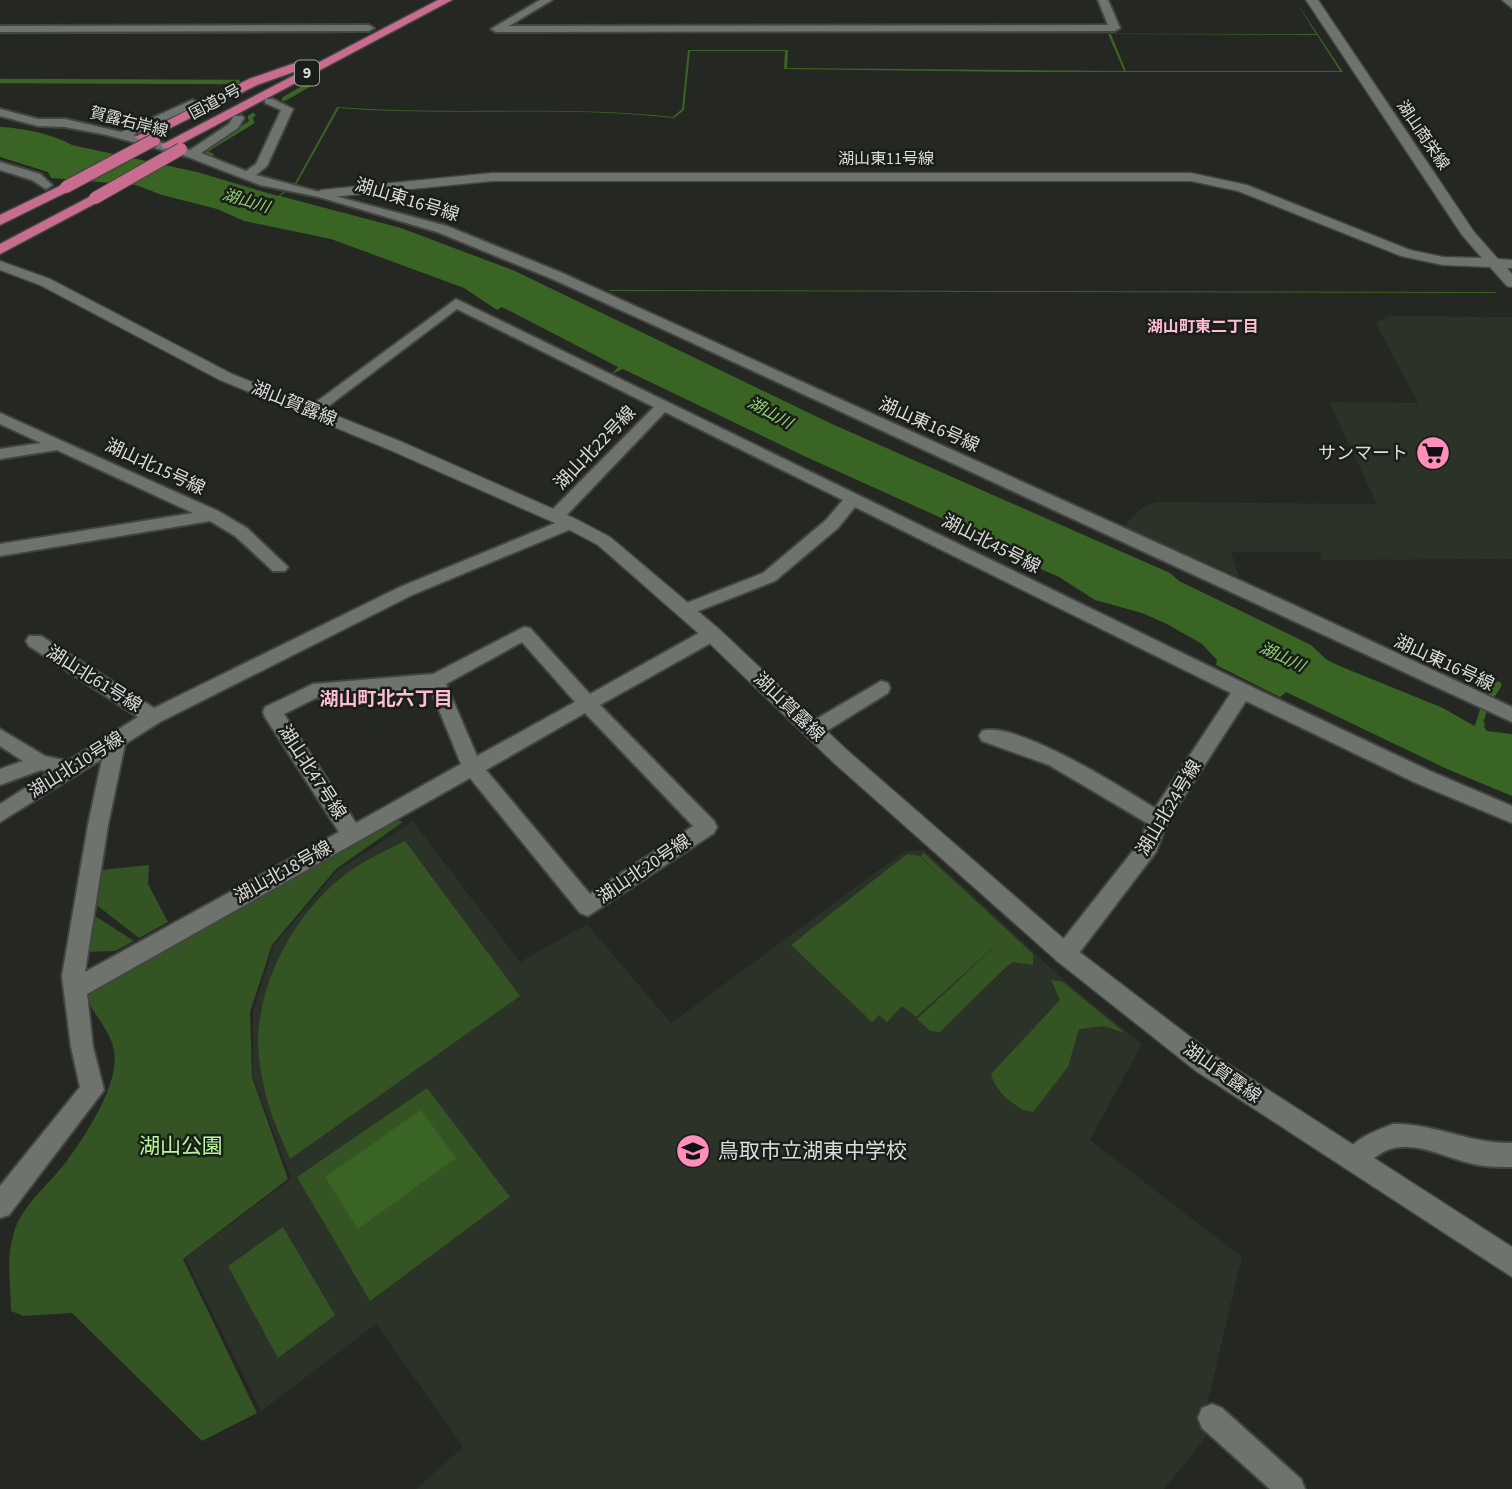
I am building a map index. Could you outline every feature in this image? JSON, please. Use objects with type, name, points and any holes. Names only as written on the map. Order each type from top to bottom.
[{"type":"highway","name":"国道9号","points":[[0,221],[55,184],[301,65],[424,0]]},
{"type":"highway","name":"国道9号","points":[[180,150],[315,69],[446,0]]},
{"type":"highway","name":"9","points":[[147,139],[253,82],[301,65]]},
{"type":"highway","name":"9","points":[[0,236],[180,150],[286,92],[315,69]]},
{"type":"highway","name":"9","points":[[0,209],[55,184]]},
{"type":"highway","name":"9","points":[[0,250],[89,195]]},
{"type":"street","points":[[547,0],[496,29],[1115,28],[1103,0]]},
{"type":"street","name":"湖山商栄線","points":[[1312,0],[1469,236],[1512,283]]},
{"type":"street","points":[[1508,0],[1512,5]]},
{"type":"street","points":[[0,29],[369,28]]},
{"type":"street","points":[[248,175],[261,166],[287,109],[269,101]]},
{"type":"street","points":[[122,136],[192,103],[204,106]]},
{"type":"street","name":"賀露右岸線","points":[[0,112],[38,122],[65,123],[180,150],[248,175]]},
{"type":"street","points":[[0,166],[55,184]]},
{"type":"street","name":"湖山東11号線","points":[[248,175],[264,182],[321,194],[492,177],[1191,177],[1242,188],[1347,232],[1406,253],[1443,261],[1512,264]]},
{"type":"street","name":"湖山東16号線","points":[[321,194],[442,229],[555,275],[1512,715]]},
{"type":"street","name":"湖山賀露線","points":[[0,265],[61,290],[226,377],[313,411],[563,520],[604,541],[712,634],[813,730],[1065,954],[1205,1063],[1512,1263]]},
{"type":"street","points":[[313,411],[456,303]]},
{"type":"street","name":"湖山北45号線","points":[[456,303],[1243,691],[1423,777],[1512,815]]},
{"type":"street","name":"湖山北22号線","points":[[563,520],[663,406]]},
{"type":"street","name":"湖山北15号線","points":[[0,418],[212,515]]},
{"type":"street","points":[[0,454],[59,445]]},
{"type":"street","points":[[685,610],[769,577],[832,524],[852,500]]},
{"type":"street","points":[[212,515],[241,532],[279,567]]},
{"type":"street","name":"湖山北15号線","points":[[0,550],[212,515]]},
{"type":"street","name":"湖山北10号線","points":[[0,814],[153,717],[372,607],[563,520]]},
{"type":"street","points":[[472,767],[436,681],[524,633],[587,703]]},
{"type":"street","name":"湖山北18号線","points":[[75,989],[712,634]]},
{"type":"street","name":"湖山北61号線","points":[[35,641],[153,717]]},
{"type":"street","name":"湖山北47号線","points":[[352,834],[272,712],[313,691],[436,681]]},
{"type":"street","points":[[813,730],[881,688]]},
{"type":"street","name":"湖山北24号線","points":[[1065,954],[1149,846],[1158,820],[1243,691]]},
{"type":"street","name":"湖山北20号線","points":[[472,767],[588,907],[707,827],[587,703]]},
{"type":"street","points":[[0,736],[40,762],[69,769]]},
{"type":"street","points":[[989,736],[1015,742],[1085,775],[1158,820]]},
{"type":"street","points":[[0,1206],[92,1090],[82,1047],[75,989],[75,962],[98,825],[116,741]]},
{"type":"street","points":[[0,777],[40,762]]},
{"type":"street","points":[[1354,1160],[1365,1148],[1398,1134],[1415,1134],[1468,1152],[1501,1157],[1512,1155]]},
{"type":"street","points":[[1212,1418],[1291,1489]]},
{"type":"shaded area","name":"サンマート","points":[[1388,316],[1512,317],[1512,559],[1322,560],[1320,552],[1231,552],[1239,577],[1123,526],[1143,507],[1157,502],[1377,504],[1329,402],[1418,403],[1377,326],[1377,322]]},
{"type":"shaded area","name":"鳥取市立湖東中学校","points":[[413,821],[520,962],[587,924],[671,1023],[905,851],[924,850],[1068,984],[1142,1044],[1090,1140],[1242,1257],[1207,1405],[1198,1419],[1210,1432],[1164,1489],[416,1489],[463,1447],[376,1324],[261,1411],[185,1258],[291,1179],[253,1077],[253,1011],[274,945],[337,871]]},
{"type":"green space","name":"湖山公園","points":[[394,819],[403,822],[336,869],[272,945],[250,1012],[252,1077],[288,1179],[183,1259],[257,1413],[202,1441],[72,1313],[23,1316],[11,1311],[9,1264],[13,1236],[28,1206],[66,1162],[82,1138],[112,1079],[112,1044],[87,999],[97,984]]},
{"type":"green space","points":[[405,841],[520,996],[290,1159],[269,1106],[258,1043],[263,1001],[271,977],[293,932],[324,894],[362,863]]},
{"type":"green space","points":[[924,853],[1033,954],[1033,965],[1013,962],[1007,966],[940,1032],[930,1031],[917,1019],[1007,935],[916,1017],[902,1006],[887,1022],[879,1015],[872,1022],[791,945],[907,854],[919,856],[950,884],[920,856]]},
{"type":"green space","points":[[149,865],[148,884],[168,922],[139,938],[94,903],[101,870]]},
{"type":"green space","points":[[92,914],[134,941],[115,951],[84,952]]},
{"type":"green space","points":[[1051,980],[1063,982],[1125,1033],[1104,1026],[1079,1029],[1068,1067],[1033,1112],[1020,1108],[1007,1099],[991,1074],[1060,1000]]},
{"type":"green space","points":[[427,1088],[510,1197],[370,1301],[297,1177]]},
{"type":"green space","points":[[283,1227],[335,1315],[278,1358],[228,1266]]},
{"type":"water","points":[[1295,0],[1343,72],[1019,72],[784,69],[785,51],[690,51],[684,110],[674,118],[591,112],[631,113],[673,117],[682,109],[688,50],[788,50],[787,68],[1124,71],[1108,34],[715,33],[1316,34]],"holes":[[[1111,34],[1317,35],[1340,71],[1126,71]]]},
{"type":"water","name":"湖山川","points":[[337,107],[375,110],[339,108],[296,185],[280,196],[401,228],[515,271],[832,424],[1170,573],[1179,581],[1311,645],[1327,660],[1342,667],[1443,708],[1476,727],[1485,722],[1488,710],[1484,727],[1487,731],[1512,734],[1512,796],[1447,769],[1286,692],[1280,697],[1216,665],[1217,660],[1202,644],[1167,624],[1142,613],[1095,600],[1059,577],[1011,556],[979,535],[804,456],[623,369],[612,374],[618,367],[502,307],[497,310],[464,288],[331,239],[244,221],[217,209],[162,195],[136,185],[51,178],[48,172],[0,157],[0,127],[47,135],[72,145],[197,172],[278,196],[294,185]]},
{"type":"water","points":[[383,110],[494,111],[423,112]]},
{"type":"water","points":[[494,111],[548,111],[591,112]]},
{"type":"water","points":[[609,291],[1495,292],[1496,293]]},
{"type":"water","points":[[421,1110],[456,1158],[358,1229],[325,1177]]},
{"type":"waterway","points":[[0,32],[339,31]]},
{"type":"waterway","points":[[0,81],[238,82]]},
{"type":"waterway","points":[[284,99],[310,84]]},
{"type":"waterway","points":[[211,155],[203,152],[252,122],[250,117],[253,115]]},
{"type":"waterway","points":[[1476,734],[1485,705],[1498,685]]},
{"type":"place","name":"サンマート","points":[[1433,453]]},
{"type":"place","name":"鳥取市立湖東中学校","points":[[693,1151]]},
{"type":"district","name":"湖山町東二丁目","points":[[1203,327]]},
{"type":"district","name":"湖山町北六丁目","points":[[386,699]]}]
